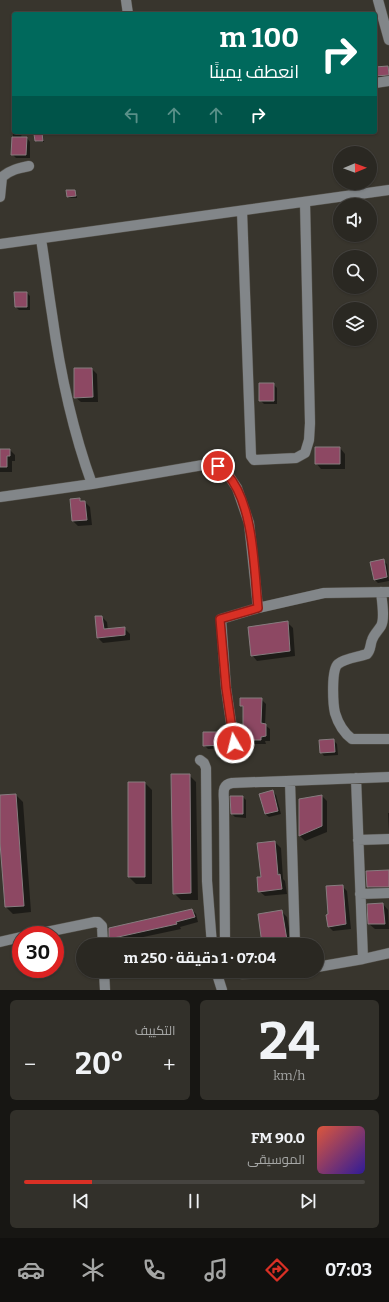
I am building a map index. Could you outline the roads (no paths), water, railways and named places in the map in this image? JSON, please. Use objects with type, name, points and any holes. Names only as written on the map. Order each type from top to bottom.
[{"type":"street","points":[[126,0],[128,12]]},
{"type":"street","points":[[378,0],[389,40]]},
{"type":"street","points":[[377,83],[389,81]]},
{"type":"street","points":[[0,196],[2,177],[16,169],[29,166]]},
{"type":"street","points":[[0,244],[389,190]]},
{"type":"street","points":[[242,211],[251,456],[254,460],[296,458],[305,453],[309,440],[310,422],[306,202]]},
{"type":"street","points":[[41,239],[55,335],[66,393],[82,458],[92,484]]},
{"type":"street","points":[[0,497],[92,484],[203,465],[218,466],[227,473],[237,488],[249,523],[258,608]]},
{"type":"street","points":[[234,743],[226,688],[220,619],[258,608],[324,593],[385,592],[382,626],[374,636],[370,651],[368,654],[344,660],[336,666],[334,673],[334,699],[336,713],[342,728],[352,739],[389,739]]},
{"type":"street","points":[[200,760],[204,763],[206,768],[207,881],[211,938]]},
{"type":"street","points":[[225,938],[224,803],[226,785],[232,783],[389,777]]},
{"type":"street","points":[[356,778],[363,960]]},
{"type":"street","points":[[290,781],[295,938]]},
{"type":"street","points":[[358,840],[389,838]]},
{"type":"street","points":[[360,894],[389,892]]},
{"type":"street","points":[[64,928],[98,922],[102,926],[103,938]]},
{"type":"street","points":[[0,942],[12,939]]},
{"type":"street","points":[[324,966],[363,960],[389,952]]},
{"type":"street","points":[[104,978],[105,990]]},
{"type":"street","points":[[218,978],[222,990]]}]
